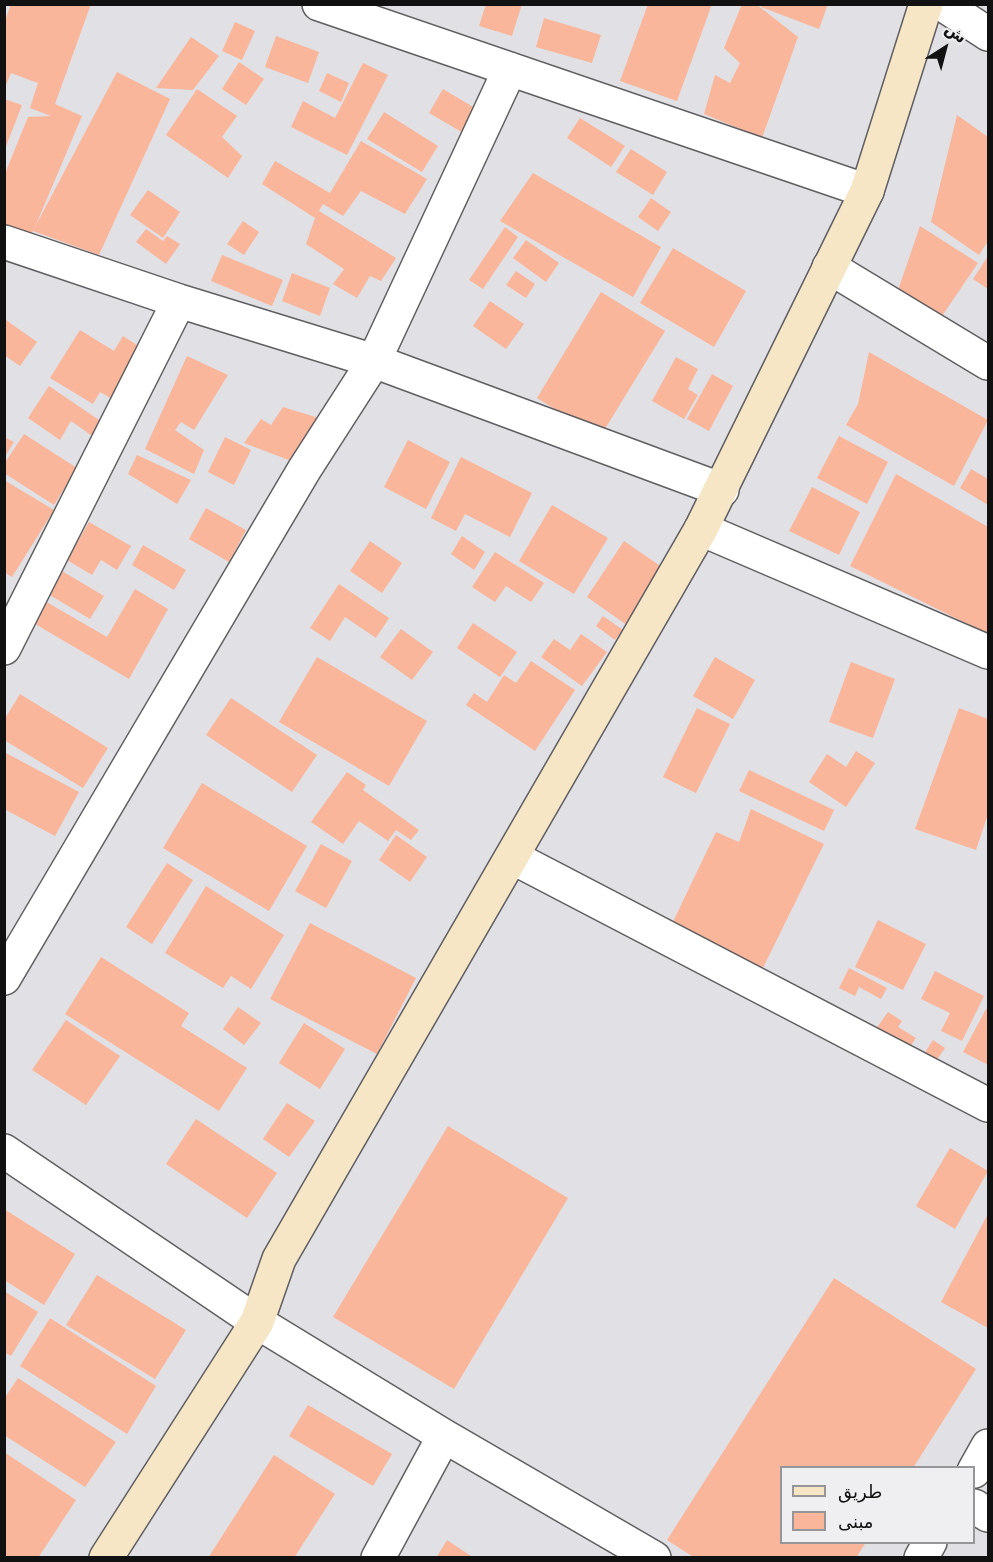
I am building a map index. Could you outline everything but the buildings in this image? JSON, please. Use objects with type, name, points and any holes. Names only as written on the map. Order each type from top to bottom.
[{"type":"main road","points":[[106,1557],[257,1323],[279,1259],[722,490],[867,190],[926,4]]},
{"type":"street","points":[[319,4],[867,190]]},
{"type":"street","points":[[942,4],[988,34]]},
{"type":"street","points":[[4,978],[304,470],[374,361],[510,69]]},
{"type":"street","points":[[4,242],[179,301],[374,361],[722,490]]},
{"type":"street","points":[[829,267],[988,363]]},
{"type":"street","points":[[4,648],[179,301]]},
{"type":"street","points":[[701,529],[988,652]]},
{"type":"street","points":[[512,857],[988,1105]]},
{"type":"street","points":[[4,1151],[257,1323],[444,1436],[654,1557]]},
{"type":"street","points":[[378,1557],[444,1436]]},
{"type":"street","points":[[975,1469],[988,1446]]},
{"type":"street","points":[[975,1507],[988,1515]]},
{"type":"street","points":[[921,1557],[929,1544]]}]
